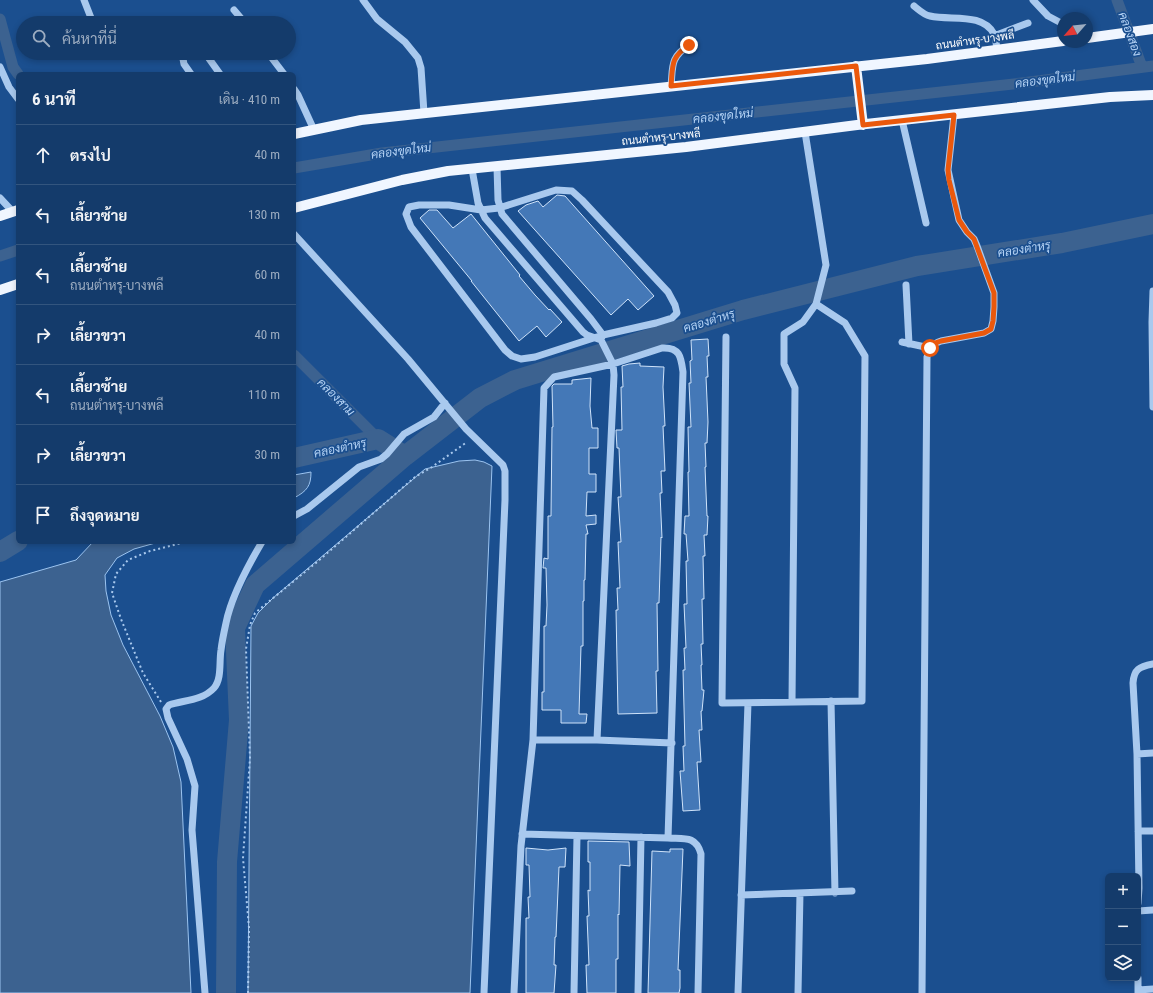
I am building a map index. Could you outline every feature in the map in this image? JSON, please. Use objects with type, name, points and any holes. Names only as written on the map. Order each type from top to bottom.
[{"type":"main road","points":[[1093,37],[1153,28]]},
{"type":"main road","name":"ถนนตำหรุ-บางพลี","points":[[296,134],[361,120],[856,66],[1057,42]]},
{"type":"main road","points":[[856,66],[863,125]]},
{"type":"main road","name":"ถนนตำหรุ-บางพลี","points":[[296,207],[402,180],[448,171],[686,146],[1110,97],[1153,95]]},
{"type":"main road","points":[[0,216],[16,211]]},
{"type":"main road","points":[[0,290],[16,285]]},
{"type":"street","points":[[84,0],[90,16]]},
{"type":"street","points":[[363,0],[377,19],[405,42],[418,58],[421,68],[424,113]]},
{"type":"street","points":[[1033,0],[1048,16],[1057,21]]},
{"type":"street","points":[[914,6],[922,13],[930,16],[972,19],[985,24],[990,28],[994,36],[997,49]]},
{"type":"street","points":[[234,10],[239,16]]},
{"type":"street","points":[[994,36],[1028,23]]},
{"type":"street","points":[[671,86],[673,63],[676,56],[689,45]]},
{"type":"street","points":[[184,60],[190,72]]},
{"type":"street","points":[[210,60],[216,72]]},
{"type":"street","points":[[273,60],[282,72]]},
{"type":"street","points":[[0,67],[9,87],[16,96]]},
{"type":"street","points":[[296,92],[314,130]]},
{"type":"street","points":[[922,993],[927,357],[930,348],[935,343],[984,333],[991,329],[993,321],[994,293],[974,239],[959,220],[948,170],[954,115]]},
{"type":"street","points":[[902,120],[926,223]]},
{"type":"street","points":[[792,702],[795,388],[784,364],[784,334],[802,322],[816,304],[826,265],[805,132]]},
{"type":"street","points":[[497,166],[498,200],[502,214],[600,339],[613,364],[614,375],[597,740]]},
{"type":"street","points":[[472,169],[478,202],[484,218],[583,332],[587,335],[600,339]]},
{"type":"street","points":[[556,190],[572,192],[582,200],[668,292],[675,305],[677,313],[672,318],[656,323],[535,357],[521,358],[512,356],[505,350],[410,227],[406,214],[409,208],[419,205],[449,205],[481,210],[500,208],[556,190]]},
{"type":"street","points":[[0,198],[16,211]]},
{"type":"street","points":[[296,236],[408,359],[461,422],[503,465],[505,471],[505,508],[484,993]]},
{"type":"street","points":[[906,285],[906,343],[930,348]]},
{"type":"street","points":[[1153,291],[1153,402]]},
{"type":"street","points":[[726,337],[722,703],[862,701],[865,356],[845,323],[816,304]]},
{"type":"street","points":[[514,993],[522,834],[533,740],[544,388],[554,377],[613,364],[662,348],[676,350],[681,356],[684,372],[668,838]]},
{"type":"street","points":[[296,515],[307,509],[359,467],[381,459],[404,434],[434,417],[445,403]]},
{"type":"street","points":[[205,993],[192,830],[195,786],[186,759],[168,718],[166,709],[169,705],[199,698],[214,688],[218,680],[226,622],[233,600],[261,544]]},
{"type":"street","points":[[1138,873],[1137,754],[1133,683],[1134,674],[1139,668],[1153,664]]},
{"type":"street","points":[[831,701],[835,893]]},
{"type":"street","points":[[738,993],[748,703]]},
{"type":"street","points":[[533,740],[597,740],[672,743]]},
{"type":"street","points":[[1137,754],[1153,753]]},
{"type":"street","points":[[1138,831],[1153,831]]},
{"type":"street","points":[[522,834],[668,838],[689,839],[695,841],[699,846],[701,854],[698,993]]},
{"type":"street","points":[[574,993],[577,836]]},
{"type":"street","points":[[638,993],[640,837]]},
{"type":"street","points":[[741,895],[852,892]]},
{"type":"street","points":[[798,993],[800,893]]},
{"type":"street","points":[[1141,911],[1153,910]]},
{"type":"street","points":[[1138,991],[1153,989]]},
{"type":"path","points":[[248,993],[248,928],[243,858],[250,758],[246,649],[250,625],[255,613],[317,562],[415,476],[432,467],[475,437]]},
{"type":"path","points":[[166,709],[143,673],[112,593],[116,574],[128,560],[150,551],[178,544]]},
{"type":"water","points":[[475,460],[492,466],[470,993],[248,993],[251,626],[258,613],[273,598],[425,469],[459,461]]},
{"type":"water","points":[[311,472],[309,485],[302,493],[296,497],[296,475]]},
{"type":"water","points":[[91,544],[152,544],[134,549],[117,558],[105,575],[106,591],[111,615],[123,645],[160,716],[173,747],[181,782],[191,993],[0,993],[0,582],[76,560]]},
{"type":"building","points":[[557,195],[565,196],[654,296],[638,310],[628,299],[611,315],[518,211],[526,205],[538,201],[543,207]]},
{"type":"building","points":[[429,210],[437,210],[453,228],[471,214],[535,295],[562,322],[546,337],[537,326],[519,341],[420,218]]},
{"type":"building","points":[[708,339],[708,377],[706,377],[708,422],[707,443],[705,443],[705,467],[708,516],[707,535],[704,535],[704,599],[702,599],[703,644],[701,644],[702,690],[704,690],[701,711],[702,730],[699,730],[701,762],[697,762],[700,810],[683,811],[680,771],[684,771],[683,746],[685,746],[683,670],[685,670],[684,648],[686,648],[684,604],[687,604],[686,561],[688,561],[686,534],[684,534],[685,516],[689,516],[688,427],[691,427],[689,383],[691,383],[691,340]]},
{"type":"building","points":[[640,363],[640,366],[664,367],[663,387],[665,426],[663,426],[665,471],[661,471],[662,493],[660,493],[662,538],[661,537],[659,603],[657,603],[657,713],[618,714],[616,610],[618,610],[617,588],[620,588],[618,542],[621,542],[618,497],[621,497],[619,448],[617,448],[616,430],[622,430],[622,366]]},
{"type":"building","points":[[591,378],[590,406],[592,428],[598,428],[598,448],[589,448],[589,474],[596,474],[596,492],[587,492],[586,516],[596,515],[596,524],[586,525],[588,534],[586,534],[583,601],[583,646],[581,646],[579,714],[587,714],[586,723],[561,723],[561,710],[542,710],[542,692],[544,692],[544,626],[546,626],[547,605],[546,568],[543,568],[544,558],[548,559],[548,516],[551,516],[553,427],[552,386],[554,384],[572,384],[572,380]]},
{"type":"building","points":[[588,841],[629,842],[630,866],[620,865],[616,993],[587,993],[586,965],[589,965],[587,916],[589,916],[588,890],[590,891]]},
{"type":"building","points":[[526,848],[548,850],[566,848],[565,867],[559,867],[555,937],[554,965],[556,965],[554,993],[526,993],[526,918],[529,918],[528,897],[530,897],[529,865],[526,865]]},
{"type":"building","points":[[670,849],[683,849],[678,970],[680,970],[680,988],[679,993],[648,993],[652,851],[670,852]]},
{"type":"waterway","name":"คลองสอง","points":[[1117,0],[1142,67]]},
{"type":"waterway","name":"คลองสาม","points":[[0,19],[13,67],[17,72]]},
{"type":"waterway","name":"คลองขุดใหม่","points":[[296,168],[382,153],[1022,83],[1153,66]]},
{"type":"waterway","name":"คลองตำหรุ","points":[[226,993],[227,862],[239,720],[235,628],[255,585],[405,456],[480,398],[515,380],[743,310],[917,266],[1062,243],[1153,224]]},
{"type":"waterway","name":"คลองขุดใหม่","points":[[0,256],[16,251]]},
{"type":"waterway","name":"คลองสาม","points":[[296,357],[378,439]]},
{"type":"waterway","name":"คลองตำหรุ","points":[[296,458],[378,439],[405,456]]},
{"type":"waterway","name":"คลองตำหรุ","points":[[0,552],[16,542]]},
{"type":"route","points":[[689,45],[676,56],[673,63],[671,86],[856,66],[863,125],[954,115],[948,170],[949,180],[959,220],[974,239],[994,293],[993,321],[991,329],[984,333],[941,341],[935,343],[930,348]]}]
